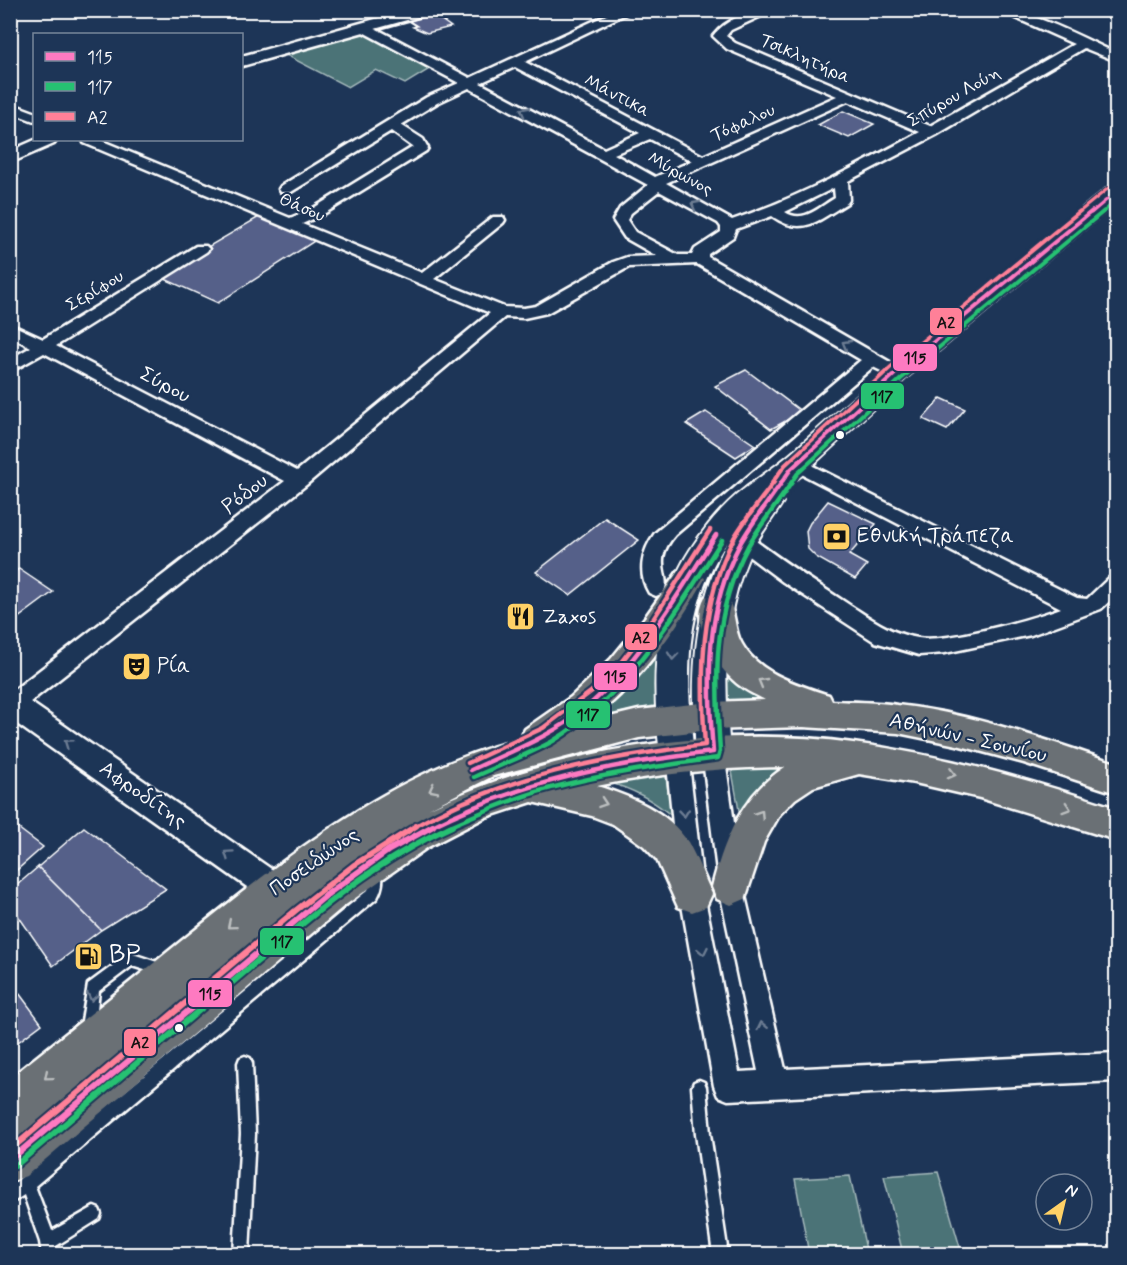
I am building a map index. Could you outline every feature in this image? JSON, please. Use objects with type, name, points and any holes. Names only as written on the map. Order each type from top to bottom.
[{"type":"main road","points":[[485,764],[558,728],[586,706],[641,650],[689,579],[712,539],[743,506],[794,466],[896,373],[1116,192]]},
{"type":"main road","points":[[713,752],[708,687],[716,606],[727,573],[742,542],[794,466]]},
{"type":"main road","points":[[677,755],[671,686],[673,647],[676,625],[689,579]]},
{"type":"main road","points":[[716,606],[716,625],[727,652],[733,660],[764,684],[793,698],[826,708],[898,719]]},
{"type":"main road","name":"Αθήνών - Σουνίου","points":[[673,719],[803,713],[898,719],[1024,748],[1116,778]]},
{"type":"main road","name":"Ποσειδώνος","points":[[19,1172],[290,900],[387,813],[485,764],[594,734],[673,719]]},
{"type":"main road","name":"Αθήνών - Σουνίου","points":[[713,752],[805,752],[895,762],[979,781],[1116,824]]},
{"type":"main road","name":"Ποσειδώνος","points":[[10,1107],[173,973],[290,900],[373,862],[417,834],[454,815],[526,787],[591,771],[677,755],[713,752]]},
{"type":"main road","points":[[731,887],[738,855],[772,796],[804,775],[828,765],[895,762]]},
{"type":"main road","points":[[526,787],[601,802],[635,817],[670,848],[692,894]]},
{"type":"street","points":[[243,61],[427,10]]},
{"type":"street","points":[[286,189],[432,100],[628,10]]},
{"type":"street","name":"Τσικλητήρα","points":[[768,10],[727,27],[719,36],[731,46],[931,132]]},
{"type":"street","points":[[1004,10],[1116,57]]},
{"type":"street","name":"Μύρωνος","points":[[367,28],[603,154],[723,220],[729,226]]},
{"type":"street","name":"Σπύρου Λούη","points":[[729,226],[774,210],[841,180],[931,132],[1084,43]]},
{"type":"street","name":"Μάντικα","points":[[515,62],[702,161]]},
{"type":"street","name":"Τόφαλου","points":[[673,260],[630,236],[620,220],[625,211],[656,184],[846,97]]},
{"type":"street","points":[[10,107],[33,117]]},
{"type":"street","points":[[289,224],[317,213],[421,148],[418,142],[392,125]]},
{"type":"street","points":[[603,154],[650,134]]},
{"type":"street","points":[[10,158],[46,141]]},
{"type":"street","name":"Θάσου","points":[[91,141],[501,312]]},
{"type":"street","points":[[774,210],[790,222],[805,222],[842,200],[841,180]]},
{"type":"street","points":[[423,280],[498,220]]},
{"type":"street","points":[[700,259],[700,252],[728,234],[729,226]]},
{"type":"street","name":"Σερίφου","points":[[10,367],[201,249]]},
{"type":"street","points":[[501,312],[541,310],[618,265],[639,261],[700,259],[896,373]]},
{"type":"street","name":"Ρόδου","points":[[11,704],[299,480],[501,312]]},
{"type":"street","name":"Σύρου","points":[[10,329],[299,480]]},
{"type":"street","points":[[656,588],[650,561],[657,543],[668,530],[872,358]]},
{"type":"street","points":[[794,466],[1072,604],[1084,607]]},
{"type":"street","points":[[742,542],[790,577],[882,636],[920,647],[945,645],[1031,627],[1094,604],[1116,583]]},
{"type":"street","name":"Αφροδίτης","points":[[11,704],[290,900]]},
{"type":"street","points":[[713,752],[731,887],[774,1083]]},
{"type":"street","points":[[677,755],[692,894],[728,1086],[1116,1067]]},
{"type":"lane","points":[[10,1197],[19,1172],[373,894],[377,884],[373,862]]},
{"type":"lane","points":[[241,1254],[248,1134],[245,1063]]},
{"type":"lane","points":[[699,1087],[703,1134],[721,1254]]},
{"type":"lane","points":[[19,1172],[48,1248],[94,1214]]},
{"type":"green space","points":[[373,30],[436,65],[405,84],[376,70],[348,87],[284,54]]},
{"type":"green space","points":[[663,643],[658,705],[591,719],[641,672]]},
{"type":"green space","points":[[725,666],[771,699],[725,702]]},
{"type":"green space","points":[[813,763],[740,816],[731,766]]},
{"type":"green space","points":[[665,772],[672,816],[641,795],[607,782]]},
{"type":"green space","points":[[938,1172],[962,1254],[903,1254],[884,1176]]},
{"type":"green space","points":[[850,1176],[867,1254],[809,1254],[795,1179]]},
{"type":"building","points":[[433,14],[451,27],[427,33],[413,27],[417,26],[409,21]]},
{"type":"building","points":[[843,111],[874,124],[849,138],[818,125]]},
{"type":"building","points":[[259,217],[316,240],[218,303],[158,276]]},
{"type":"building","points":[[746,370],[802,412],[771,429],[715,386]]},
{"type":"building","points":[[941,398],[965,409],[947,430],[923,419]]},
{"type":"building","points":[[706,412],[755,445],[736,457],[686,424]]},
{"type":"building","name":"Εθνική Τράπεζα","points":[[828,501],[876,524],[849,555],[867,565],[855,579],[816,557],[808,549],[806,531]]},
{"type":"building","points":[[605,518],[639,540],[570,595],[536,572]]},
{"type":"building","points":[[19,569],[53,592],[10,624],[10,575]]},
{"type":"building","points":[[10,822],[43,847],[10,876]]},
{"type":"building","points":[[84,827],[166,889],[101,930],[38,867]]},
{"type":"building","points":[[38,867],[101,930],[53,966],[10,904],[10,891]]},
{"type":"building","points":[[16,989],[42,1024],[10,1048],[10,993]]},
{"type":"transit line","name":"Α2","points":[[10,1150],[295,911],[354,865],[417,825],[481,795],[543,774],[640,753],[705,745],[701,687],[709,604],[720,570],[735,537],[785,465],[891,367],[1111,186]]},
{"type":"transit line","name":"115","points":[[10,1160],[329,893],[389,850],[454,815],[517,790],[614,766],[713,752],[708,687],[716,606],[727,573],[742,541],[791,469],[896,373],[1116,192]]},
{"type":"transit line","name":"117","points":[[15,1166],[305,922],[363,877],[425,838],[488,809],[550,788],[615,773],[718,758],[720,751],[716,687],[723,608],[734,576],[749,545],[797,474],[901,379],[1116,201]]},
{"type":"transit line","name":"Α2","points":[[468,763],[543,728],[577,705],[607,677],[635,645],[666,602],[710,530]]},
{"type":"transit line","name":"115","points":[[471,770],[548,734],[574,717],[603,691],[654,632],[716,535]]},
{"type":"transit line","name":"117","points":[[474,777],[552,741],[608,697],[660,636],[722,540]]},
{"type":"place","name":"Εθνική Τράπεζα","points":[[836,536]]},
{"type":"place","name":"Zaxos","points":[[521,617]]},
{"type":"place","name":"Ρία","points":[[136,666]]},
{"type":"place","name":"BP","points":[[88,956]]}]
